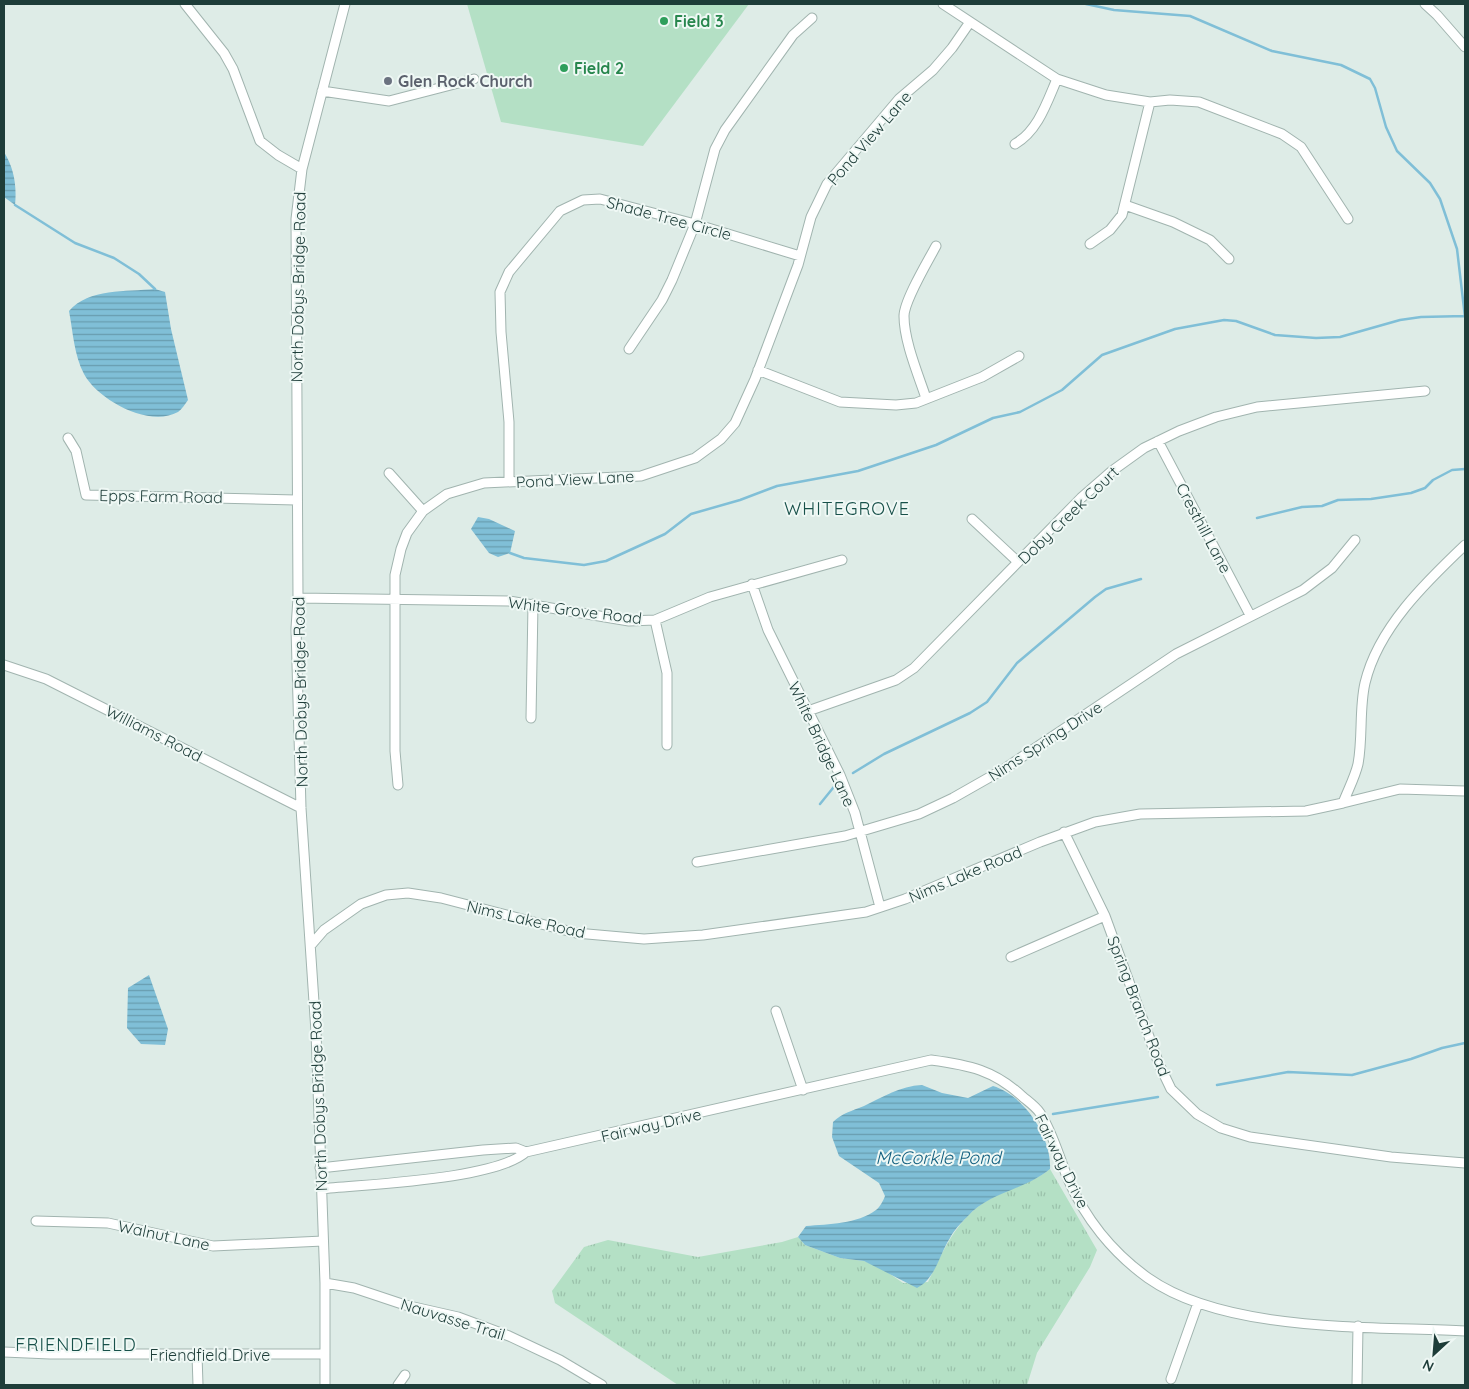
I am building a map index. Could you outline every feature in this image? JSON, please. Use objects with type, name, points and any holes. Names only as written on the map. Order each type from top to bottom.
[{"type":"street","points":[[185,4],[224,53],[233,69],[260,141],[278,155],[302,168]]},
{"type":"street","name":"North Dobys Bridge Road","points":[[324,1385],[325,1283],[316,1032],[301,808],[296,628],[298,598],[296,220],[302,168],[345,4]]},
{"type":"street","points":[[943,4],[1057,79],[1106,95],[1150,102],[1170,100],[1200,102],[1282,134],[1301,147],[1348,219]]},
{"type":"street","points":[[1425,4],[1438,15],[1465,47]]},
{"type":"street","points":[[629,349],[662,300],[695,224],[715,149],[725,130],[793,35],[812,18]]},
{"type":"street","name":"Pond View Lane","points":[[398,785],[394,599],[401,549],[407,533],[423,510],[447,494],[459,489],[484,484],[641,476],[694,458],[722,439],[735,423],[758,370],[800,256],[811,218],[827,184],[899,99],[933,70],[952,48],[970,22]]},
{"type":"street","points":[[322,91],[389,101],[474,79]]},
{"type":"street","points":[[1015,144],[1024,139],[1042,114],[1057,79]]},
{"type":"street","points":[[1090,244],[1110,230],[1122,215],[1150,102]]},
{"type":"street","name":"Shade Tree Circle","points":[[509,482],[510,422],[499,299],[502,285],[510,272],[560,211],[572,203],[600,199],[695,224],[800,256]]},
{"type":"street","points":[[1125,204],[1173,222],[1210,240],[1229,259]]},
{"type":"street","points":[[926,398],[913,356],[904,315],[908,302],[936,246]]},
{"type":"street","points":[[758,370],[840,402],[896,405],[916,403],[982,377],[1018,356]]},
{"type":"street","name":"Doby Creek Court","points":[[808,711],[888,683],[914,668],[1081,498],[1112,471],[1158,441],[1216,417],[1257,407],[1425,391]]},
{"type":"street","name":"Epps Farm Road","points":[[68,438],[76,451],[86,495],[296,500]]},
{"type":"street","name":"Cresthill Lane","points":[[1158,441],[1250,616]]},
{"type":"street","points":[[389,473],[423,510]]},
{"type":"street","points":[[972,519],[1018,562]]},
{"type":"street","name":"Nims Spring Drive","points":[[697,862],[816,842],[878,828],[919,814],[953,798],[1004,769],[1176,654],[1303,590],[1318,580],[1355,540]]},
{"type":"street","points":[[1342,803],[1358,765],[1365,683],[1379,648],[1389,630],[1423,588],[1465,545]]},
{"type":"street","name":"White Grove Road","points":[[298,598],[509,601],[629,621],[655,620],[710,597],[842,560]]},
{"type":"street","name":"White Bridge Lane","points":[[752,584],[768,630],[840,775],[855,813],[858,832],[880,907]]},
{"type":"street","points":[[531,718],[533,604]]},
{"type":"street","points":[[655,620],[667,673],[668,745]]},
{"type":"street","name":"Williams Road","points":[[4,665],[46,679],[301,808]]},
{"type":"street","name":"Nims Lake Road","points":[[311,945],[324,930],[360,904],[386,895],[408,893],[441,898],[576,933],[644,939],[703,935],[866,912],[931,889],[1064,832],[1095,822],[1140,814],[1306,811],[1400,789],[1465,791]]},
{"type":"street","name":"Spring Branch Road","points":[[1064,832],[1105,916],[1158,1064],[1171,1089],[1197,1114],[1221,1128],[1250,1137],[1391,1157],[1465,1164]]},
{"type":"street","points":[[1010,958],[1105,916]]},
{"type":"street","points":[[776,1011],[803,1090]]},
{"type":"street","name":"Fairway Drive","points":[[321,1189],[421,1179],[482,1170],[518,1159],[526,1152],[931,1060],[969,1065],[1007,1082],[1039,1112],[1069,1181],[1093,1223],[1108,1242],[1149,1279],[1173,1293],[1198,1303],[1244,1316],[1304,1323],[1465,1331]]},
{"type":"street","name":"Fairway Drive","points":[[320,1168],[483,1150],[516,1148],[526,1152]]},
{"type":"street","name":"Walnut Lane","points":[[36,1221],[108,1223],[214,1246],[323,1241]]},
{"type":"street","name":"Nauvasse Trail","points":[[325,1283],[354,1288],[405,1305],[458,1317],[509,1336],[560,1360],[602,1385]]},
{"type":"street","points":[[1171,1379],[1198,1303]]},
{"type":"street","points":[[1356,1385],[1358,1326]]},
{"type":"street","name":"Friendfield Drive","points":[[4,1352],[197,1355],[325,1354]]},
{"type":"street","points":[[197,1355],[198,1385]]},
{"type":"street","points":[[398,1385],[405,1375]]},
{"type":"green space","points":[[467,4],[749,4],[643,146],[501,122]]},
{"type":"green space","points":[[1050,1169],[1097,1250],[1090,1267],[1037,1353],[1027,1385],[678,1385],[555,1303],[552,1291],[584,1247],[608,1240],[698,1257],[782,1242],[798,1237],[805,1245],[840,1258],[864,1261],[880,1267],[903,1283],[928,1282],[952,1236],[977,1207]]},
{"type":"water","points":[[4,152],[14,177],[15,205],[4,197]]},
{"type":"water","points":[[155,289],[165,292],[171,329],[188,400],[178,412],[166,416],[139,414],[125,409],[112,402],[91,384],[84,374],[78,359],[69,311],[87,298],[97,295],[109,292]]},
{"type":"water","points":[[478,517],[489,519],[515,531],[510,553],[498,557],[489,553],[471,529]]},
{"type":"water","points":[[149,975],[168,1029],[165,1045],[141,1044],[127,1028],[128,988]]},
{"type":"water","name":"McCorkle Pond","points":[[922,1085],[942,1093],[968,1098],[993,1086],[1015,1098],[1034,1119],[1041,1131],[1046,1144],[1050,1169],[1030,1182],[996,1196],[976,1209],[954,1232],[933,1272],[917,1288],[864,1261],[840,1258],[805,1245],[798,1237],[806,1226],[843,1223],[868,1215],[879,1207],[885,1196],[879,1183],[839,1156],[832,1137],[833,1122],[844,1114],[892,1092],[906,1087]]},
{"type":"waterway","points":[[1086,4],[1114,10],[1190,16],[1272,51],[1341,65],[1370,79],[1375,88],[1386,127],[1397,151],[1430,183],[1440,199],[1457,249],[1465,317]]},
{"type":"waterway","points":[[15,205],[75,243],[114,258],[139,274],[155,289]]},
{"type":"waterway","points":[[510,553],[524,558],[584,565],[606,561],[665,534],[691,514],[740,500],[777,486],[858,471],[936,445],[993,418],[1020,412],[1062,390],[1102,355],[1175,329],[1224,320],[1236,321],[1275,335],[1316,338],[1340,337],[1400,320],[1421,317],[1465,316]]},
{"type":"waterway","points":[[1257,518],[1302,507],[1322,506],[1338,500],[1371,499],[1411,493],[1425,488],[1433,480],[1452,470],[1465,469]]},
{"type":"waterway","points":[[853,773],[884,754],[970,713],[987,702],[1017,663],[1095,597],[1106,589],[1141,579]]},
{"type":"waterway","points":[[820,804],[837,783]]},
{"type":"waterway","points":[[1217,1085],[1288,1072],[1352,1075],[1465,1043]]},
{"type":"waterway","points":[[1053,1114],[1158,1097]]},
{"type":"place","name":"Field 3","points":[[664,21]]},
{"type":"place","name":"Field 2","points":[[564,68]]},
{"type":"place","name":"Glen Rock Church","points":[[388,81]]},
{"type":"district","name":"WHITEGROVE","points":[[847,509]]},
{"type":"district","name":"FRIENDFIELD","points":[[76,1345]]}]
